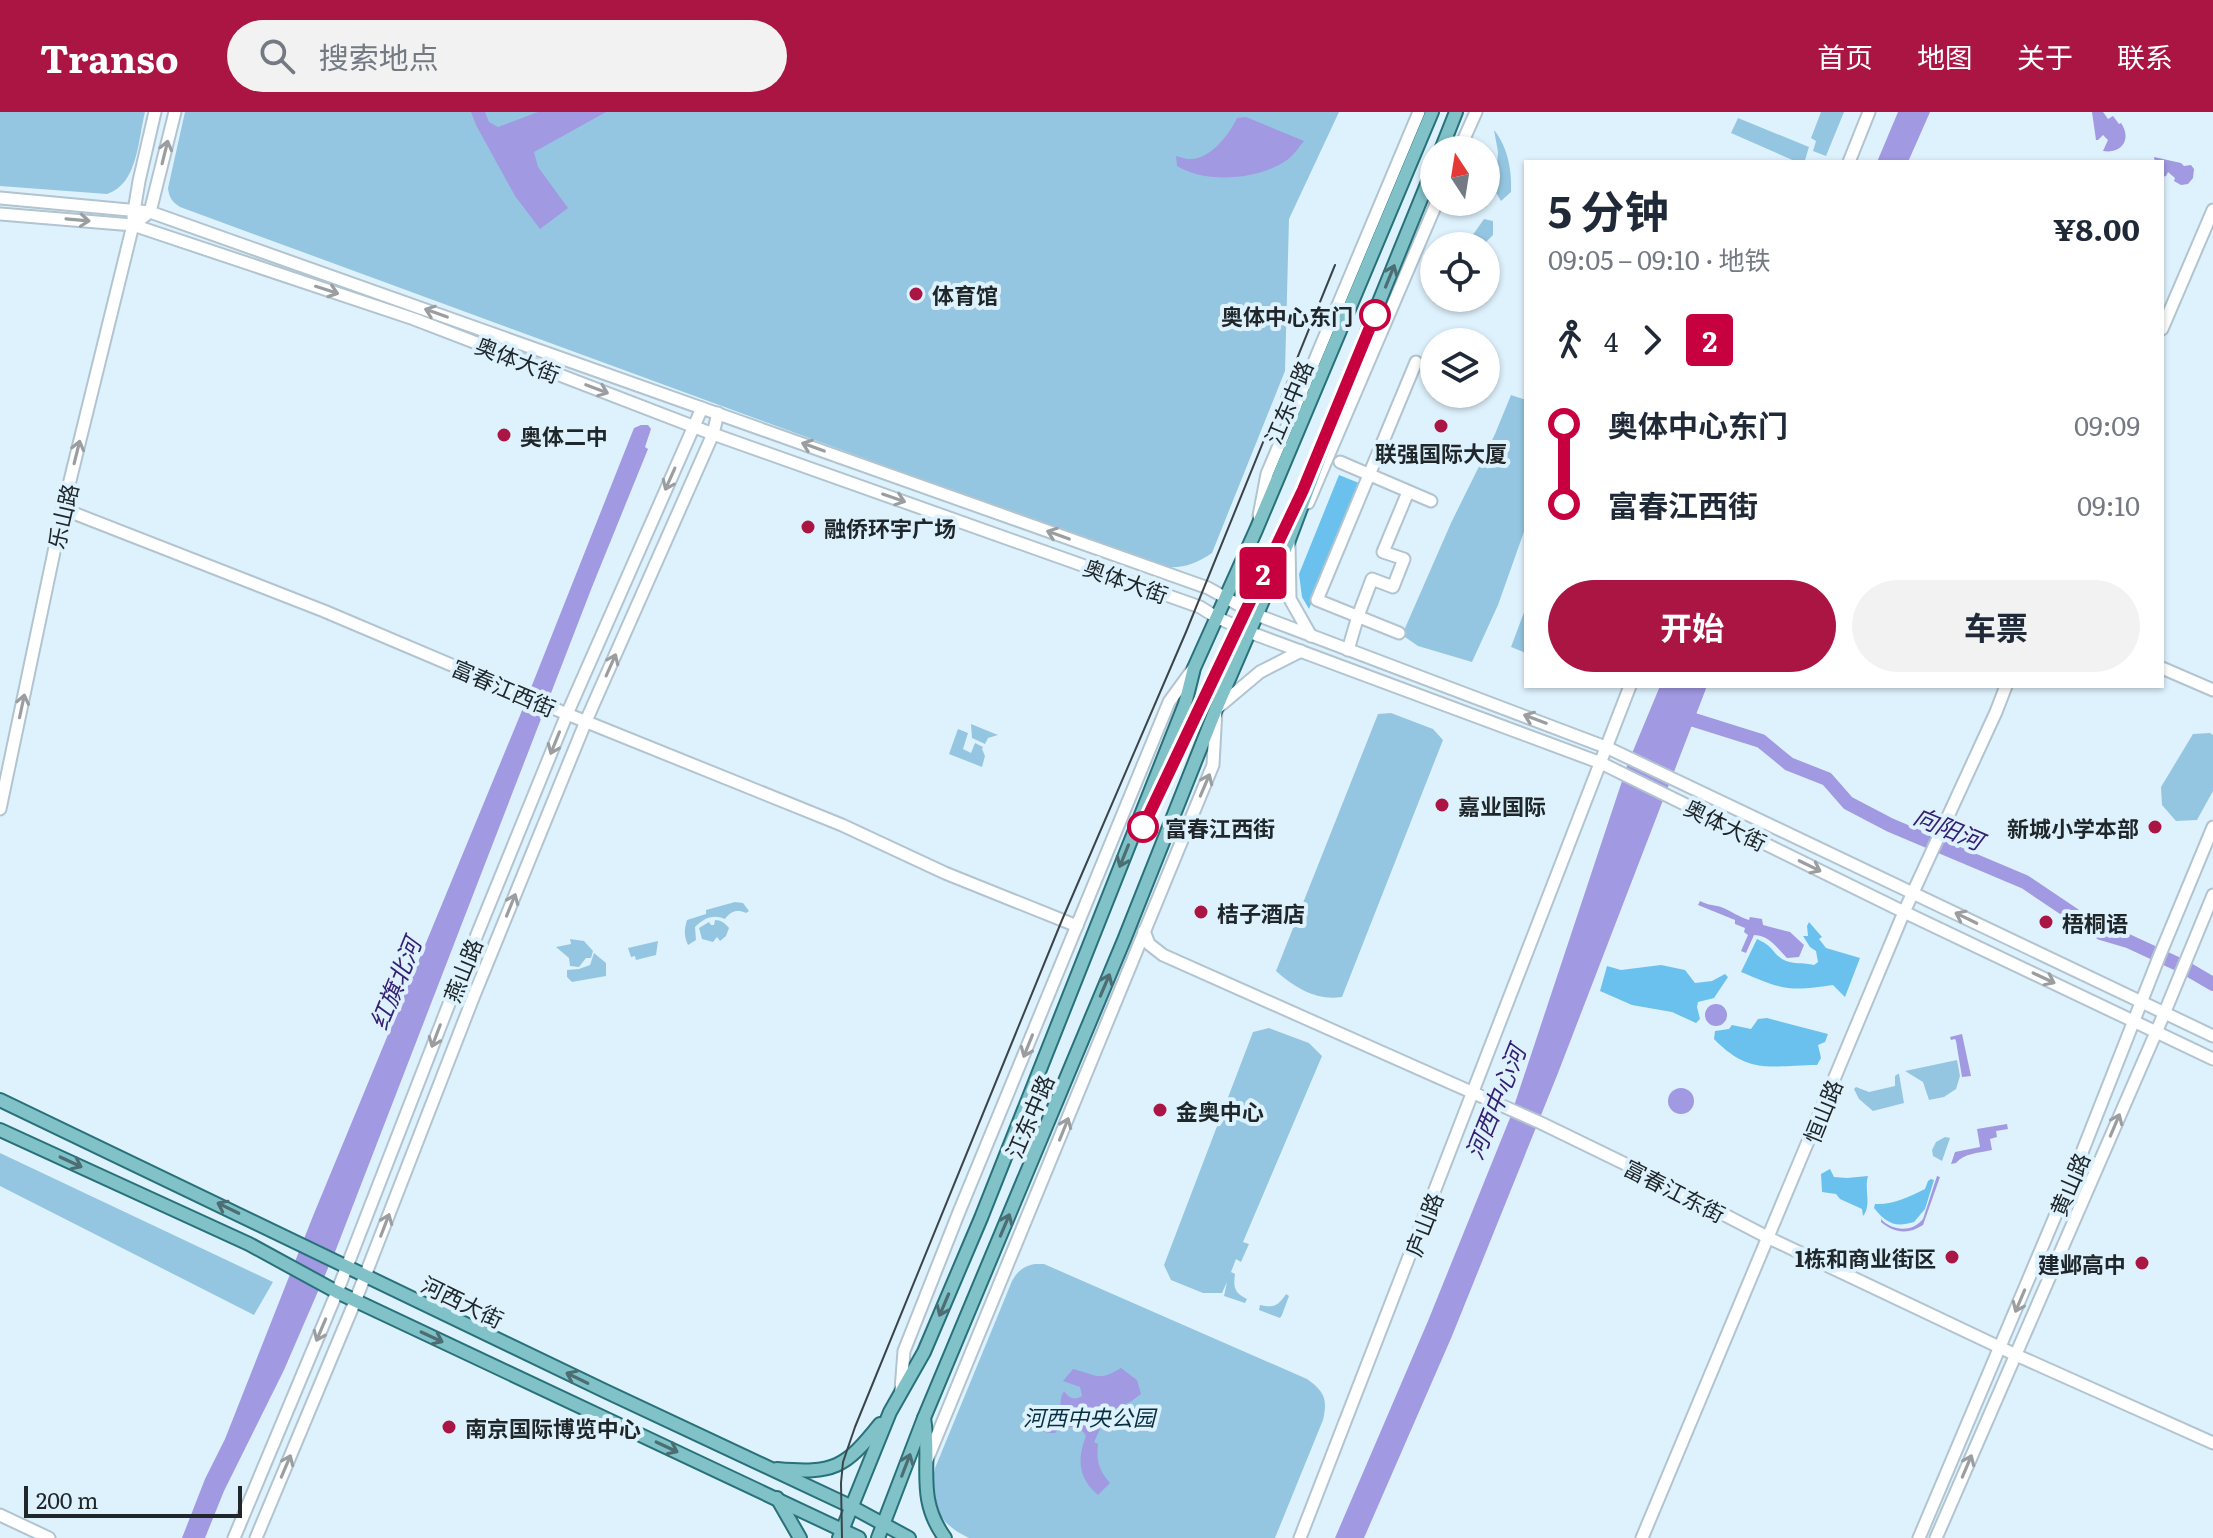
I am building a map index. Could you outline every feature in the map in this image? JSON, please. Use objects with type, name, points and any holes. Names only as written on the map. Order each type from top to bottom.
[{"type":"main road","name":"乐山路","points":[[0,809],[63,509],[133,225],[133,210],[155,112]]},
{"type":"main road","points":[[133,225],[150,212],[175,112]]},
{"type":"main road","name":"江东中路","points":[[1256,530],[1267,474],[1419,112]]},
{"type":"main road","name":"江东中路","points":[[840,1533],[890,1412],[924,1352],[981,1218],[1185,704],[1194,668],[1256,530],[1432,112]]},
{"type":"main road","points":[[1447,136],[1456,112]]},
{"type":"main road","points":[[1465,136],[1476,112]]},
{"type":"main road","points":[[1850,160],[1869,112]]},
{"type":"main road","name":"奥体大街","points":[[0,198],[150,212],[1203,586],[1257,615],[1491,702],[1635,760],[2213,1036]]},
{"type":"main road","name":"江东中路","points":[[878,1538],[924,1418],[1112,969],[1216,709],[1289,540],[1420,201]]},
{"type":"main road","points":[[2164,324],[2213,210]]},
{"type":"main road","name":"奥体大街","points":[[0,214],[133,225],[414,319],[713,434],[1195,605],[1249,632],[1601,763],[2213,1059]]},
{"type":"main road","name":"江东中路","points":[[1289,540],[1316,487],[1431,216]]},
{"type":"main road","points":[[1399,633],[1317,600],[1416,362]]},
{"type":"main road","name":"燕山路","points":[[234,1538],[337,1292],[460,976],[567,714],[702,408]]},
{"type":"main road","name":"燕山路","points":[[256,1538],[355,1301],[473,998],[586,721],[713,434],[718,413]]},
{"type":"main road","points":[[1340,462],[1431,501]]},
{"type":"main road","points":[[1348,650],[1372,579],[1393,587],[1404,559],[1383,552],[1408,492]]},
{"type":"main road","name":"富春江西街","points":[[63,509],[316,608],[842,825],[945,873],[1077,926]]},
{"type":"main road","points":[[1289,540],[1290,599],[1311,636]]},
{"type":"main road","points":[[1216,709],[1260,672],[1301,651]]},
{"type":"main road","name":"江东中路","points":[[901,1390],[904,1351],[1169,702],[1194,668]]},
{"type":"main road","points":[[2164,669],[2213,690]]},
{"type":"main road","name":"庐山路","points":[[1300,1538],[1629,688]]},
{"type":"main road","name":"恒山路","points":[[1642,1538],[1904,912],[2005,688]]},
{"type":"main road","name":"江东中路","points":[[927,1460],[1213,765],[1216,709]]},
{"type":"main road","name":"黄山路","points":[[1919,1538],[2081,1155],[2213,827]]},
{"type":"main road","name":"黄山路","points":[[1936,1538],[2213,895]]},
{"type":"main road","name":"富春江东街","points":[[1144,931],[1149,944],[1163,955],[1541,1123],[1769,1238],[2000,1348],[2213,1443]]},
{"type":"main road","name":"河西大街","points":[[0,1100],[850,1506],[909,1538]]},
{"type":"main road","name":"河西大街","points":[[0,1130],[249,1244],[355,1301],[777,1498],[840,1533],[859,1538]]},
{"type":"main road","points":[[769,1469],[809,1471],[835,1467],[851,1457],[890,1412]]},
{"type":"main road","points":[[924,1418],[928,1440],[927,1503],[945,1538]]},
{"type":"main road","points":[[777,1498],[800,1538]]},
{"type":"main road","points":[[0,1515],[49,1538]]},
{"type":"green space","points":[[0,112],[145,112],[131,171],[117,189],[107,194],[0,186]]},
{"type":"green space","points":[[185,112],[1339,112],[1289,219],[1285,371],[1212,553],[1192,564],[1171,567],[1155,565],[180,207],[171,199],[168,188]]},
{"type":"green space","points":[[1821,112],[1844,112],[1826,156],[1813,151],[1816,141],[1811,138]]},
{"type":"green space","points":[[1738,118],[1809,147],[1805,160],[1792,160],[1731,133]]},
{"type":"green space","points":[[1500,139],[1511,176],[1511,192],[1501,201]]},
{"type":"green space","points":[[1484,219],[1493,221],[1493,232],[1475,232]]},
{"type":"green space","points":[[1511,395],[1524,399],[1524,532],[1498,605],[1472,662],[1418,646],[1402,635],[1451,523]]},
{"type":"green space","points":[[1524,612],[1524,652],[1511,647]]},
{"type":"green space","points":[[1391,713],[1433,729],[1443,740],[1342,997],[1315,995],[1299,988],[1276,971],[1378,714]]},
{"type":"green space","points":[[971,724],[998,735],[988,738],[985,744],[972,738]]},
{"type":"green space","points":[[958,729],[968,733],[963,749],[971,753],[975,743],[983,747],[985,756],[982,767],[949,754]]},
{"type":"green space","points":[[2193,734],[2213,735],[2213,791],[2197,820],[2176,821],[2162,805],[2161,787]]},
{"type":"green space","points":[[735,902],[743,903],[749,911],[734,912],[725,919],[705,919],[695,927],[696,940],[688,945],[685,933],[687,920],[706,914],[706,910]]},
{"type":"green space","points":[[715,920],[729,928],[726,936],[720,941],[717,937],[713,942],[702,939],[699,928],[709,922],[714,925]]},
{"type":"green space","points":[[570,939],[584,941],[593,951],[591,958],[586,958],[579,967],[570,966],[569,958],[556,947],[571,944]]},
{"type":"green space","points":[[658,941],[656,955],[636,960],[635,956],[631,957],[628,948]]},
{"type":"green space","points":[[594,953],[606,963],[606,976],[572,982],[567,977],[567,970],[590,965]]},
{"type":"green space","points":[[1269,1028],[1309,1043],[1322,1056],[1243,1242],[1249,1244],[1241,1262],[1236,1259],[1231,1272],[1235,1274],[1236,1290],[1247,1299],[1245,1303],[1224,1296],[1227,1282],[1222,1293],[1203,1293],[1171,1280],[1164,1265],[1253,1032]]},
{"type":"green space","points":[[1957,1060],[1960,1076],[1956,1089],[1944,1097],[1929,1100],[1923,1082],[1905,1071]]},
{"type":"green space","points":[[1899,1074],[1904,1103],[1873,1111],[1859,1099],[1854,1089],[1869,1092],[1895,1086],[1895,1076]]},
{"type":"green space","points":[[1950,1138],[1942,1161],[1933,1156],[1932,1150],[1936,1142]]},
{"type":"green space","points":[[0,1153],[273,1282],[254,1315],[0,1186]]},
{"type":"green space","name":"河西中央公园","points":[[1044,1264],[1307,1379],[1317,1388],[1325,1401],[1323,1420],[1275,1538],[969,1538],[949,1526],[934,1501],[935,1468],[1012,1281],[1021,1270]]},
{"type":"green space","points":[[1286,1294],[1289,1296],[1280,1318],[1259,1310],[1260,1305],[1278,1304]]},
{"type":"shaded area","points":[[471,112],[485,112],[489,122],[498,127],[538,112],[606,112],[534,152],[538,167],[568,208],[540,229],[515,196]]},
{"type":"shaded area","points":[[1898,112],[1930,112],[1909,160],[1878,160]]},
{"type":"shaded area","points":[[2092,112],[2103,112],[2108,119],[2113,116],[2121,123],[2126,135],[2120,148],[2103,151],[2108,140],[2103,135],[2096,140]]},
{"type":"shaded area","points":[[1246,117],[1304,141],[1287,160],[1248,175],[1217,177],[1189,172],[1177,166],[1176,156],[1189,159],[1204,155],[1224,139],[1237,118]]},
{"type":"shaded area","points":[[2154,157],[2181,163],[2184,166],[2191,165],[2193,178],[2188,184],[2181,185],[2168,172],[2164,176],[2164,160],[2155,160]]},
{"type":"shaded area","points":[[648,425],[651,429],[645,447],[648,449],[335,1252],[284,1370],[224,1491],[205,1538],[182,1538],[521,713],[634,428]]},
{"type":"shaded area","points":[[1339,475],[1359,483],[1309,609],[1302,597],[1299,574]]},
{"type":"shaded area","points":[[1659,688],[1706,688],[1558,1073],[1452,1336],[1364,1538],[1335,1538],[1510,1118],[1628,763]]},
{"type":"shaded area","points":[[1700,901],[1749,920],[1750,917],[1762,919],[1763,925],[1790,932],[1804,945],[1799,957],[1787,958],[1769,940],[1754,935],[1746,953],[1741,951],[1748,935],[1744,932],[1745,928],[1735,924],[1735,920],[1698,905]]},
{"type":"shaded area","points":[[1809,922],[1822,937],[1819,939],[1826,948],[1860,958],[1845,997],[1833,985],[1786,988],[1741,972],[1757,939],[1786,961],[1814,965],[1818,962],[1816,951],[1803,936],[1808,936]]},
{"type":"shaded area","points":[[1661,965],[1685,970],[1695,983],[1712,981],[1725,974],[1728,977],[1714,998],[1698,1002],[1700,1019],[1696,1023],[1672,1012],[1632,1005],[1600,991],[1607,966],[1621,970]]},
{"type":"shaded area","points":[[1716,1004],[1724,1007],[1727,1015],[1724,1023],[1716,1026],[1708,1023],[1705,1015],[1708,1007]]},
{"type":"shaded area","points":[[1767,1018],[1828,1034],[1825,1042],[1818,1045],[1821,1058],[1817,1065],[1774,1067],[1750,1063],[1727,1051],[1714,1039],[1715,1031],[1729,1029],[1732,1025],[1751,1029],[1758,1019]]},
{"type":"shaded area","points":[[1962,1034],[1971,1076],[1962,1077],[1956,1041],[1950,1037]]},
{"type":"shaded area","points":[[1681,1088],[1690,1092],[1694,1101],[1690,1110],[1681,1114],[1672,1110],[1668,1101],[1672,1092]]},
{"type":"shaded area","points":[[2007,1124],[2008,1129],[1996,1131],[1997,1137],[1990,1139],[1992,1150],[1967,1155],[1951,1164],[1955,1152],[1980,1147],[1977,1129]]},
{"type":"shaded area","points":[[1830,1169],[1834,1177],[1868,1176],[1867,1207],[1863,1216],[1862,1209],[1836,1194],[1822,1192],[1821,1174]]},
{"type":"shaded area","points":[[1937,1176],[1940,1177],[1923,1225],[1901,1231],[1881,1222],[1881,1219],[1902,1229],[1918,1224],[1923,1219]]},
{"type":"shaded area","points":[[1931,1179],[1934,1180],[1925,1209],[1914,1222],[1891,1223],[1874,1208],[1875,1204],[1895,1202],[1925,1189]]},
{"type":"shaded area","points":[[1121,1368],[1137,1380],[1141,1394],[1108,1412],[1110,1417],[1096,1425],[1100,1429],[1094,1442],[1098,1444],[1099,1465],[1110,1483],[1098,1495],[1086,1482],[1081,1468],[1086,1436],[1079,1428],[1068,1428],[1061,1405],[1064,1391],[1070,1397],[1077,1398],[1082,1396],[1080,1387],[1063,1381],[1073,1369],[1102,1376]]},
{"type":"shaded area","points":[[1049,1405],[1060,1426],[1055,1433],[1042,1431],[1036,1423],[1034,1414]]},
{"type":"waterway","name":"向阳河","points":[[1675,714],[1761,741],[1789,764],[1827,779],[1848,803],[1890,825],[2025,882],[2101,933],[2128,941],[2213,984]]},
{"type":"tram line","points":[[842,1538],[843,1462],[855,1427],[1062,920],[1186,632],[1335,265]]},
{"type":"metro line","name":"2","points":[[1143,827],[1303,490],[1375,315]]},
{"type":"place","name":"体育馆","points":[[916,294]]},
{"type":"place","name":"奥体中心东门","points":[[1375,315]]},
{"type":"place","name":"联强国际大厦","points":[[1441,426]]},
{"type":"place","name":"奥体二中","points":[[504,435]]},
{"type":"place","name":"融侨环宇广场","points":[[808,527]]},
{"type":"place","name":"嘉业国际","points":[[1442,805]]},
{"type":"place","name":"富春江西街","points":[[1143,827]]},
{"type":"place","name":"新城小学本部","points":[[2155,827]]},
{"type":"place","name":"桔子酒店","points":[[1201,912]]},
{"type":"place","name":"梧桐语","points":[[2046,922]]},
{"type":"place","name":"金奥中心","points":[[1160,1110]]},
{"type":"place","name":"1栋和商业街区","points":[[1952,1257]]},
{"type":"place","name":"建邺高中","points":[[2142,1263]]},
{"type":"place","name":"南京国际博览中心","points":[[449,1427]]},
{"type":"water label","name":"红旗北河","points":[[394,983]]},
{"type":"water label","name":"河西中心河","points":[[1494,1102]]}]
